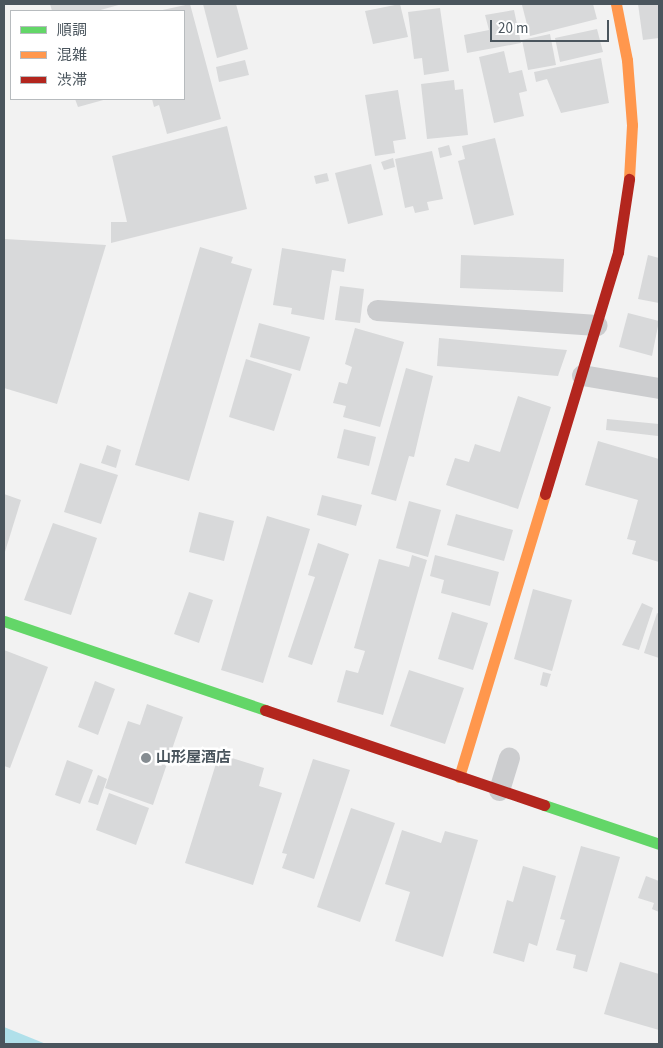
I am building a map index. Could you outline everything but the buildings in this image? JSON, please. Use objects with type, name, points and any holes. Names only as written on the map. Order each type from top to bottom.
[{"type":"street","points":[[459,777],[618,252],[629,187],[631,116],[616,4]]},
{"type":"street","points":[[4,621],[659,844]]},
{"type":"lane","points":[[377,310],[596,325]]},
{"type":"lane","points":[[582,375],[659,388]]},
{"type":"lane","points":[[499,790],[509,758]]},
{"type":"water","points":[[4,1027],[46,1044],[4,1044]]},
{"type":"traffic: fast","points":[[4,621],[265,710]]},
{"type":"traffic: fast","points":[[544,805],[659,844]]},
{"type":"traffic: slow","points":[[616,4],[627,60],[632,125],[629,179]]},
{"type":"traffic: slow","points":[[459,777],[545,494]]},
{"type":"traffic: jam","points":[[545,494],[618,252],[629,179]]},
{"type":"traffic: jam","points":[[265,710],[544,805]]},
{"type":"place","name":"山形屋酒店","points":[[146,758]]}]
